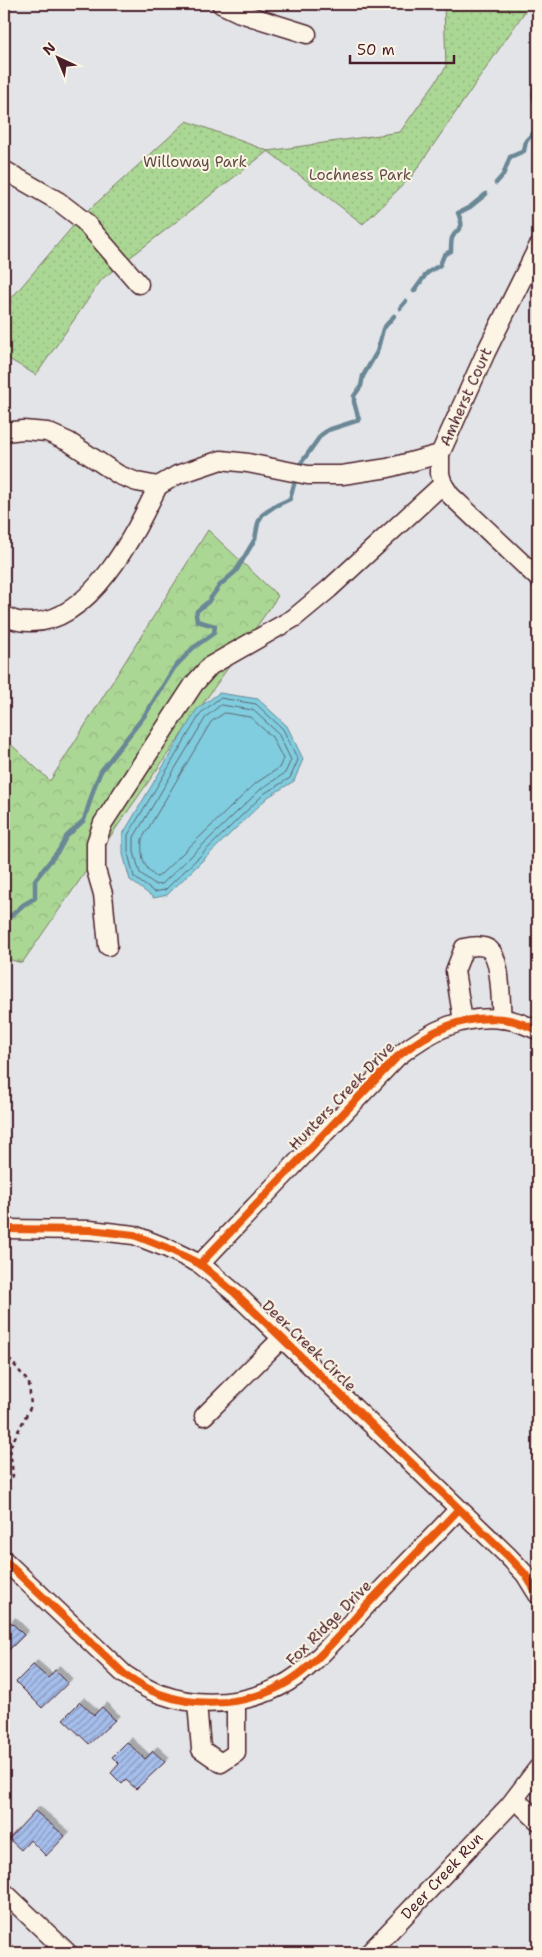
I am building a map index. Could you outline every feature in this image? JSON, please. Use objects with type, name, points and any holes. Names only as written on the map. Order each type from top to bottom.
[{"type":"street","points":[[221,4],[240,13],[307,34]]},
{"type":"street","points":[[4,170],[58,201],[84,221],[139,284]]},
{"type":"street","name":"Amherst Court","points":[[443,484],[439,464],[440,454],[486,352],[538,247]]},
{"type":"street","points":[[4,432],[23,430],[46,432],[68,442],[119,474],[137,482],[158,486]]},
{"type":"street","points":[[4,615],[20,622],[42,623],[67,613],[90,592],[115,563],[139,526],[158,486],[177,475],[221,460],[308,474],[342,475],[388,468],[440,454]]},
{"type":"street","points":[[108,946],[104,894],[96,870],[96,842],[103,823],[194,684],[210,666],[294,618],[329,589],[443,484],[450,495],[538,578]]},
{"type":"street","points":[[463,1021],[455,972],[464,948],[477,945],[490,950],[498,963],[502,1019]]},
{"type":"street","name":"Hunters Creek Drive","points":[[200,1264],[397,1057],[416,1041],[447,1025],[476,1018],[510,1020],[538,1030]]},
{"type":"street","name":"Deer Creek Circle","points":[[4,1229],[90,1230],[134,1235],[200,1264],[235,1293],[458,1510],[507,1555],[524,1574],[538,1595]]},
{"type":"street","points":[[204,1416],[281,1339]]},
{"type":"street","name":"Fox Ridge Drive","points":[[4,1560],[124,1674],[159,1694],[176,1699],[197,1702],[236,1701],[275,1689],[309,1667],[458,1510]]},
{"type":"street","points":[[197,1702],[202,1748],[220,1763],[236,1753],[236,1701]]},
{"type":"street","points":[[537,1773],[515,1799],[538,1821]]},
{"type":"street","name":"Deer Creek Run","points":[[369,1953],[515,1799]]},
{"type":"street","points":[[4,1892],[68,1953]]},
{"type":"path","points":[[4,1352],[29,1383],[31,1406],[10,1448],[12,1476],[4,1486]]},
{"type":"green space","name":"Lochness Park","points":[[444,4],[530,4],[412,176],[363,224],[268,151],[400,132],[446,67]]},
{"type":"green space","name":"Willoway Park","points":[[187,121],[268,151],[102,279],[36,375],[4,356],[4,307],[80,218]]},
{"type":"green space","points":[[208,530],[278,596],[22,963],[4,958],[4,738],[50,781]]},
{"type":"water","points":[[219,693],[258,699],[287,726],[303,759],[294,781],[268,797],[167,895],[154,898],[130,880],[123,854],[123,834],[197,709]]},
{"type":"building","points":[[11,1622],[24,1635],[9,1650],[4,1644],[4,1630]]},
{"type":"building","points":[[33,1665],[48,1678],[55,1670],[68,1683],[42,1708],[16,1682]]},
{"type":"building","points":[[80,1702],[94,1715],[102,1707],[115,1720],[89,1744],[63,1719]]},
{"type":"building","points":[[127,1742],[145,1759],[153,1751],[165,1762],[136,1789],[126,1780],[122,1784],[111,1773],[119,1764],[112,1757]]},
{"type":"building","points":[[35,1811],[65,1836],[46,1856],[30,1840],[21,1850],[9,1839]]},
{"type":"waterway","points":[[538,80],[534,89],[538,114]]},
{"type":"waterway","points":[[496,183],[503,175],[510,157],[524,151],[526,141],[538,128]]},
{"type":"waterway","points":[[414,291],[427,273],[440,265],[444,255],[451,251],[452,238],[461,226],[458,213],[470,207],[486,194]]},
{"type":"waterway","points":[[400,308],[406,301]]},
{"type":"waterway","points":[[299,466],[321,435],[328,430],[359,420],[354,396],[361,386],[363,376],[377,352],[383,329],[394,316]]},
{"type":"waterway","points":[[4,914],[11,916],[23,905],[35,898],[35,880],[59,850],[66,837],[84,820],[101,771],[145,715],[174,668],[193,648],[214,633],[215,626],[197,621],[197,611],[208,602],[220,585],[236,571],[255,539],[258,523],[262,515],[290,499],[296,477]]},
{"type":"cycle path","points":[[200,1264],[397,1057],[409,1048],[435,1032],[463,1021],[493,1018],[520,1023],[538,1030]]},
{"type":"cycle path","points":[[4,1229],[90,1230],[134,1235],[200,1264],[235,1293],[507,1555],[525,1574],[538,1595]]},
{"type":"cycle path","points":[[4,1560],[124,1674],[133,1680],[155,1692],[179,1699],[219,1703],[239,1700],[276,1688],[309,1666],[458,1510]]}]
